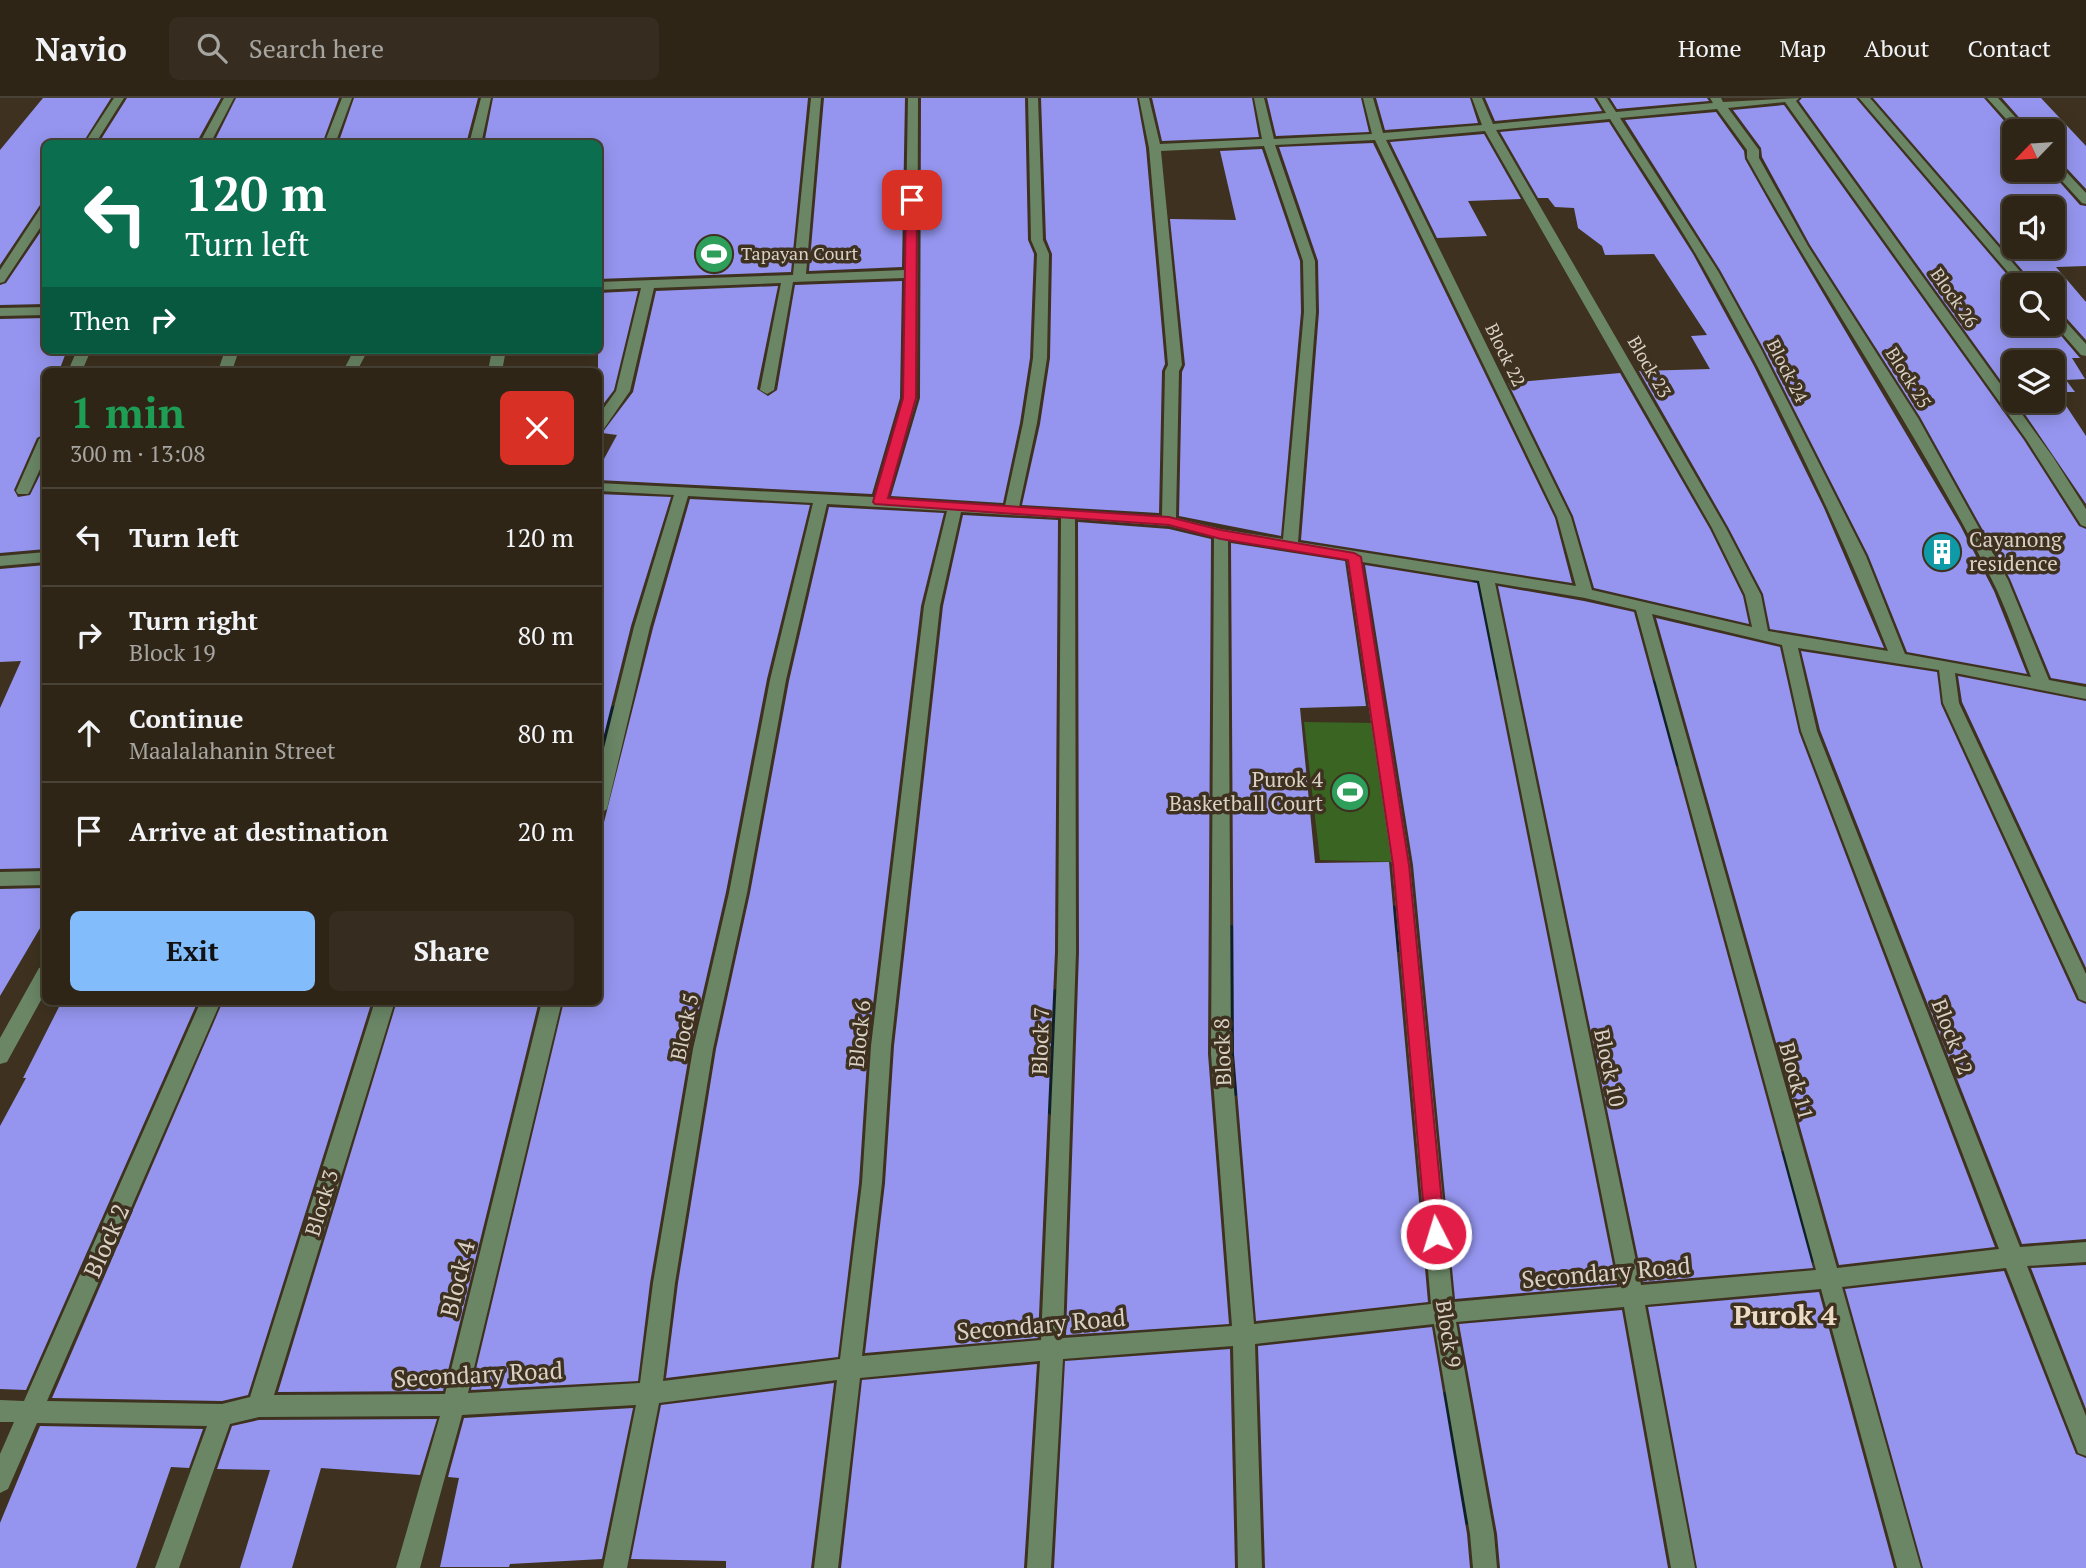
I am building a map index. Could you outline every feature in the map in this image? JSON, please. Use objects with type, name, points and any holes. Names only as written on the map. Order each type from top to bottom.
[{"type":"street","points":[[92,140],[119,98]]},
{"type":"street","points":[[206,140],[229,98]]},
{"type":"street","points":[[331,140],[347,98]]},
{"type":"street","points":[[476,140],[486,98]]},
{"type":"street","points":[[767,390],[793,278],[816,98]]},
{"type":"street","points":[[880,502],[909,398],[913,98]]},
{"type":"street","points":[[1011,510],[1030,423],[1040,358],[1043,254],[1037,240],[1033,98]]},
{"type":"street","points":[[1144,98],[1155,148],[1175,365],[1172,371],[1169,521]]},
{"type":"street","points":[[1259,98],[1269,143],[1309,261],[1310,312],[1290,544]]},
{"type":"street","name":"Block 22","points":[[1368,98],[1379,137],[1564,517],[1585,593]]},
{"type":"street","name":"Block 23","points":[[1478,98],[1488,127],[1719,528],[1753,595],[1761,634]]},
{"type":"street","name":"Block 24","points":[[1602,98],[1712,271],[1754,349],[1858,556],[1899,659]]},
{"type":"street","name":"Block 26","points":[[1788,98],[2068,489],[2086,522]]},
{"type":"street","points":[[1155,148],[1379,137],[1718,102],[1794,98]]},
{"type":"street","points":[[1864,98],[2016,273]]},
{"type":"street","points":[[1992,98],[2012,119]]},
{"type":"street","name":"Block 25","points":[[1718,102],[1753,150],[1753,158],[1802,246],[1911,418],[2000,580],[2042,684]]},
{"type":"street","points":[[2065,176],[2086,200]]},
{"type":"street","points":[[0,279],[42,215]]},
{"type":"street","points":[[602,286],[911,274]]},
{"type":"street","points":[[602,421],[623,391],[648,285]]},
{"type":"street","points":[[0,312],[42,311]]},
{"type":"street","points":[[2065,329],[2086,352]]},
{"type":"street","points":[[23,491],[42,448]]},
{"type":"street","points":[[602,487],[821,498],[1169,521],[1221,534],[1585,593],[1788,641],[1946,666],[2086,693]]},
{"type":"street","points":[[602,792],[642,627],[682,493]]},
{"type":"street","name":"Block 5","points":[[615,1568],[650,1393],[664,1283],[703,1049],[738,893],[778,680],[821,498]]},
{"type":"street","name":"Block 6","points":[[826,1568],[873,1183],[881,1046],[931,620],[956,507]]},
{"type":"street","name":"Block 7","points":[[1039,1568],[1052,1349],[1067,952],[1069,514]]},
{"type":"street","name":"Block 8","points":[[1221,534],[1221,1054],[1244,1335],[1250,1568]]},
{"type":"street","points":[[0,577],[5,561],[42,557]]},
{"type":"street","name":"Block 9","points":[[1354,557],[1401,865],[1443,1313],[1486,1568]]},
{"type":"street","name":"Block 10","points":[[1486,578],[1633,1297],[1683,1568]]},
{"type":"street","name":"Block 11","points":[[1642,605],[1909,1568]]},
{"type":"street","name":"Block 12","points":[[1788,641],[1808,731],[2086,1445]]},
{"type":"street","points":[[1946,666],[1951,703],[2086,994]]},
{"type":"street","points":[[0,879],[42,878]]},
{"type":"street","points":[[0,1056],[42,980]]},
{"type":"street","name":"Block 2","points":[[0,1481],[209,1005]]},
{"type":"street","name":"Block 3","points":[[259,1406],[384,1005]]},
{"type":"street","name":"Block 4","points":[[408,1568],[454,1405],[551,1005]]},
{"type":"street","name":"Secondary Road","points":[[0,1412],[222,1415],[259,1406],[454,1405],[650,1393],[852,1368],[1052,1349],[1244,1335],[1443,1313],[1827,1279],[2014,1257],[2086,1252]]},
{"type":"street","points":[[167,1568],[222,1415]]},
{"type":"green space","name":"Purok 4 Basketball Court","points":[[1304,722],[1378,723],[1398,862],[1320,860]]},
{"type":"building","points":[[43,98],[111,98],[85,140],[42,140],[42,204],[0,265],[0,150]]},
{"type":"building","points":[[127,98],[221,98],[199,138],[101,140]]},
{"type":"building","points":[[236,98],[339,98],[323,140],[216,138]]},
{"type":"building","points":[[354,98],[478,98],[467,140],[339,140]]},
{"type":"building","points":[[493,98],[808,98],[791,272],[602,279],[602,140],[485,140]]},
{"type":"building","points":[[824,98],[905,98],[902,267],[809,271]]},
{"type":"building","points":[[921,98],[1025,98],[1028,240],[1034,254],[1030,358],[1003,503],[891,496],[920,398]]},
{"type":"building","points":[[1041,98],[1137,98],[1146,148],[1165,364],[1162,371],[1159,513],[1022,505],[1040,424],[1050,358],[1052,254],[1046,239]]},
{"type":"building","points":[[1152,98],[1252,98],[1259,137],[1162,141]]},
{"type":"building","points":[[1267,98],[1361,98],[1369,132],[1276,136]]},
{"type":"building","points":[[1376,98],[1470,98],[1478,123],[1385,130]]},
{"type":"building","points":[[1485,98],[1594,98],[1602,111],[1495,121]]},
{"type":"building","points":[[1610,98],[1707,98],[1709,101],[1617,109]]},
{"type":"building","points":[[1802,98],[1856,98],[2006,273],[2002,273],[2002,336],[2061,336],[2080,358],[2072,358],[2085,379],[2066,380],[2075,392],[2065,392],[2065,350],[2002,350],[2002,382],[1799,101]]},
{"type":"building","points":[[1873,98],[1984,98],[2003,119],[2002,182],[2060,182],[2080,205],[2086,206],[2086,266],[2056,267],[2061,273],[2025,273],[2012,259],[2065,259],[2065,196],[2002,196],[2002,247]]},
{"type":"building","points":[[2002,98],[2041,98],[2061,119],[2020,119]]},
{"type":"building","points":[[1784,105],[2002,409],[2002,413],[2024,440],[2079,526],[2086,529],[2086,684],[2051,678],[2010,579],[1920,417],[1810,245],[1762,157],[1761,148],[1733,110]]},
{"type":"building","points":[[1716,112],[1744,151],[1745,159],[1775,212],[1960,525],[1994,591],[2027,674],[1907,652],[1868,555],[1763,348],[1720,270],[1625,120]]},
{"type":"building","points":[[1609,122],[1693,254],[1754,366],[1824,508],[1884,648],[1770,629],[1763,594],[1639,371],[1710,369],[1691,336],[1707,335],[1654,254],[1605,255],[1602,246],[1578,228],[1574,208],[1555,207],[1548,198],[1538,198],[1500,132]]},
{"type":"building","points":[[2065,124],[2086,146],[2086,189],[2065,166]]},
{"type":"building","points":[[1484,134],[1521,199],[1468,201],[1487,236],[1437,238],[1390,142]]},
{"type":"building","points":[[1373,143],[1555,518],[1572,583],[1301,540],[1319,312],[1318,261],[1279,147]]},
{"type":"building","points":[[1262,149],[1300,261],[1301,312],[1281,536],[1179,516],[1182,372],[1185,365],[1170,219],[1236,220],[1220,151]]},
{"type":"building","points":[[42,230],[42,304],[0,305],[0,285],[6,283]]},
{"type":"building","points":[[2065,278],[2086,302],[2086,340],[2065,317]]},
{"type":"building","points":[[902,281],[900,398],[872,494],[602,480],[602,463],[617,435],[602,433],[633,392],[656,291],[778,286],[757,389],[768,396],[777,390],[795,285]]},
{"type":"building","points":[[638,291],[614,390],[602,406],[602,368],[598,368],[598,354],[602,354],[602,293]]},
{"type":"building","points":[[42,318],[42,354],[65,354],[60,368],[42,368],[42,435],[37,438],[14,490],[18,497],[30,495],[42,471],[42,549],[0,553],[0,319]]},
{"type":"building","points":[[1620,373],[1710,529],[1743,596],[1749,624],[1594,588],[1573,516],[1508,383]]},
{"type":"building","points":[[2065,404],[2086,436],[2086,504],[2024,413],[2065,413]]},
{"type":"building","points":[[602,494],[671,497],[631,626],[602,743]]},
{"type":"building","points":[[690,499],[810,505],[767,679],[726,892],[690,1049],[650,1283],[638,1381],[471,1390],[563,1005],[602,1005],[602,830],[653,628]]},
{"type":"building","points":[[829,507],[944,513],[921,606],[868,1046],[859,1183],[838,1357],[666,1378],[678,1283],[716,1049],[750,893],[789,681]]},
{"type":"building","points":[[963,515],[1058,520],[1055,952],[1038,1338],[865,1353],[885,1183],[894,1046],[943,606]]},
{"type":"building","points":[[1078,522],[1169,529],[1211,539],[1208,1054],[1229,1324],[1066,1335],[1079,952]]},
{"type":"building","points":[[1231,543],[1345,561],[1366,706],[1300,708],[1315,863],[1389,862],[1428,1302],[1256,1321],[1234,1054]]},
{"type":"building","points":[[42,565],[42,868],[0,869],[0,708],[21,661],[0,662],[0,569]]},
{"type":"building","points":[[1365,565],[1477,583],[1617,1285],[1455,1299],[1413,865]]},
{"type":"building","points":[[1498,586],[1634,612],[1813,1268],[1643,1282]]},
{"type":"building","points":[[1656,618],[1780,647],[1799,732],[1995,1247],[1839,1265]]},
{"type":"building","points":[[1801,651],[1937,672],[1941,704],[2077,1000],[2086,1004],[2086,1239],[2022,1244],[1820,730]]},
{"type":"building","points":[[1958,676],[2086,701],[2086,968],[1962,702]]},
{"type":"building","points":[[42,888],[42,925],[0,996],[0,889]]},
{"type":"building","points":[[60,1005],[196,1005],[26,1390],[0,1389],[0,1126],[26,1078],[23,1078]]},
{"type":"building","points":[[221,1005],[371,1005],[248,1395],[222,1401],[52,1398]]},
{"type":"building","points":[[396,1005],[538,1005],[443,1391],[278,1392]]},
{"type":"building","points":[[2086,1265],[2086,1409],[2031,1268]]},
{"type":"building","points":[[2004,1271],[2076,1454],[2086,1458],[2086,1568],[1923,1568],[1845,1289]]},
{"type":"building","points":[[1819,1292],[1894,1568],[1697,1568],[1648,1307]]},
{"type":"building","points":[[1622,1310],[1668,1568],[1500,1568],[1497,1534],[1459,1324]]},
{"type":"building","points":[[1432,1327],[1467,1534],[1470,1568],[1265,1568],[1258,1346]]},
{"type":"building","points":[[1230,1349],[1235,1568],[1054,1568],[1065,1361]]},
{"type":"building","points":[[1037,1364],[1024,1568],[841,1568],[862,1380]]},
{"type":"building","points":[[834,1383],[811,1568],[726,1568],[726,1561],[631,1559],[661,1405]]},
{"type":"building","points":[[633,1408],[602,1559],[510,1564],[509,1567],[440,1567],[459,1478],[448,1477],[464,1418]]},
{"type":"building","points":[[437,1419],[420,1475],[321,1468],[292,1568],[240,1568],[270,1470],[217,1469],[232,1426],[259,1420]]},
{"type":"building","points":[[40,1426],[203,1429],[189,1468],[171,1467],[136,1568],[0,1568],[0,1523]]},
{"type":"waterway","points":[[1477,583],[1499,676]]},
{"type":"waterway","points":[[1652,684],[1678,762]]},
{"type":"waterway","points":[[602,755],[615,710]]},
{"type":"waterway","points":[[1396,911],[1399,947]]},
{"type":"waterway","points":[[1230,931],[1235,1089]]},
{"type":"waterway","points":[[1051,1107],[1056,996]]},
{"type":"waterway","points":[[1786,1158],[1811,1254]]},
{"type":"waterway","points":[[1444,1402],[1467,1514]]},
{"type":"place","name":"Tapayan Court","points":[[714,254]]},
{"type":"place","name":"Cayanong residence","points":[[1942,552]]},
{"type":"place","name":"Purok 4 Basketball Court","points":[[1350,792]]},
{"type":"district","name":"Purok 4","points":[[1785,1315]]},
{"type":"route","points":[[912,200],[909,398],[880,502],[1169,521],[1221,534],[1354,557],[1401,865],[1436,1234]]}]
